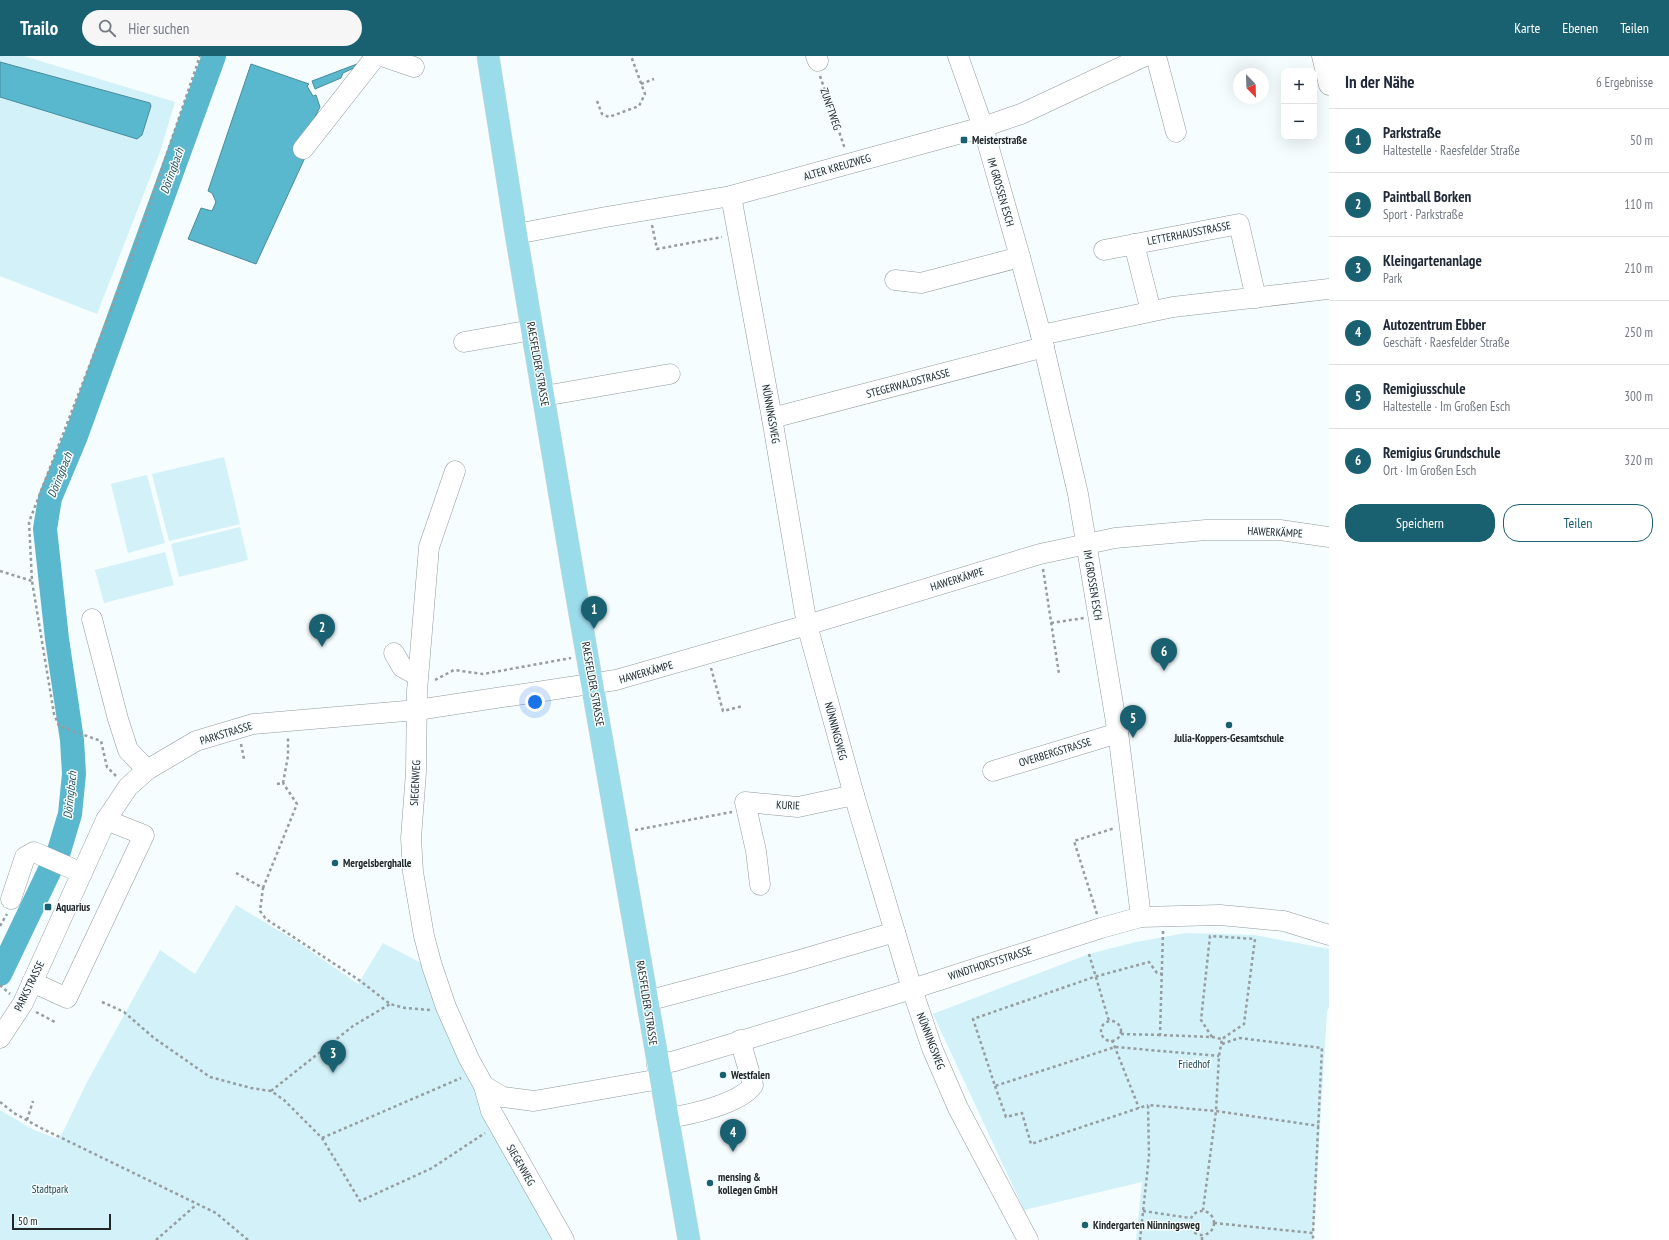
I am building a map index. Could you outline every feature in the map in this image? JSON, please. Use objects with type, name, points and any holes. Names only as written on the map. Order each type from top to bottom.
[{"type":"main road","name":"RAESFELDER STRASSE","points":[[488,56],[532,330],[689,1240]]},
{"type":"street","points":[[303,149],[376,56]]},
{"type":"street","points":[[382,56],[414,67]]},
{"type":"street","points":[[958,56],[983,127]]},
{"type":"street","name":"ALTER KREUZWEG","points":[[516,234],[731,196],[983,127],[1021,114],[1145,56]]},
{"type":"street","points":[[1156,56],[1176,132]]},
{"type":"street","points":[[1322,56],[1329,85]]},
{"type":"street","name":"IM GROSSEN ESCH","points":[[983,127],[1042,341],[1078,494],[1097,615],[1118,733],[1140,917]]},
{"type":"street","name":"NÜNNINGSWEG","points":[[731,196],[772,418],[807,625],[854,795],[912,989],[932,1048],[958,1108],[1028,1240]]},
{"type":"street","name":"LETTERHAUSSTRASSE","points":[[1104,250],[1239,224],[1256,298]]},
{"type":"street","name":"LETTERHAUSSTRASSE","points":[[1134,244],[1151,311]]},
{"type":"street","points":[[895,280],[921,283],[1020,257]]},
{"type":"street","points":[[1042,341],[1151,311],[1173,307],[1329,289]]},
{"type":"street","points":[[464,342],[532,330]]},
{"type":"street","name":"STEGERWALDSTRASSE","points":[[772,418],[1042,341]]},
{"type":"street","points":[[544,396],[670,374]]},
{"type":"street","name":"SIEGENWEG","points":[[455,471],[430,547],[417,683],[416,772],[411,838],[413,872],[424,936],[432,966],[446,1007],[480,1079],[491,1111],[564,1240]]},
{"type":"street","name":"HAWERKÄMPE","points":[[593,684],[616,680],[708,654],[1040,554],[1115,538],[1206,530],[1280,530],[1329,537]]},
{"type":"street","points":[[92,619],[118,719],[128,750],[147,770]]},
{"type":"street","points":[[394,653],[402,667],[417,683]]},
{"type":"street","name":"PARKSTRASSE","points":[[0,1038],[23,1003],[106,820],[128,787],[147,770],[196,741],[253,724],[417,710],[593,684]]},
{"type":"street","name":"OVERBERGSTRASSE","points":[[993,771],[1118,733]]},
{"type":"street","name":"KURIE","points":[[745,802],[798,807],[854,795]]},
{"type":"street","points":[[745,802],[756,851],[760,885]]},
{"type":"street","points":[[32,982],[67,998],[144,835],[106,820]]},
{"type":"street","points":[[10,899],[25,857],[34,852],[82,873]]},
{"type":"street","name":"WINDTHORSTSTRASSE","points":[[480,1079],[503,1096],[534,1101],[659,1072],[674,1061],[912,989],[1101,928],[1140,917],[1220,915],[1284,921],[1329,935]]},
{"type":"street","points":[[647,1001],[793,962],[895,932]]},
{"type":"street","points":[[667,1118],[697,1114],[742,1095],[753,1085],[740,1040]]},
{"type":"path","points":[[128,787],[107,767],[101,741],[58,726],[54,714],[32,581],[28,522],[133,253],[200,56]]},
{"type":"path","points":[[597,101],[602,114],[609,117],[639,106],[645,94],[631,56]]},
{"type":"path","name":"ZUNFTWEG","points":[[817,58],[816,66],[849,163]]},
{"type":"path","points":[[641,84],[654,79]]},
{"type":"path","points":[[649,210],[657,249],[738,234]]},
{"type":"path","points":[[1040,554],[1059,674]]},
{"type":"path","points":[[0,571],[32,581]]},
{"type":"path","points":[[1051,623],[1097,615]]},
{"type":"path","points":[[708,654],[723,711],[743,706]]},
{"type":"path","points":[[417,683],[454,670],[483,674],[588,655]]},
{"type":"path","points":[[288,730],[288,756],[283,783],[297,804],[263,888],[260,911],[266,919],[353,976],[390,1004],[405,1008],[436,1010],[446,1007]]},
{"type":"path","points":[[240,739],[244,759]]},
{"type":"path","points":[[277,784],[283,783]]},
{"type":"path","points":[[619,833],[734,812],[745,802]]},
{"type":"path","points":[[1101,928],[1074,841],[1129,824]]},
{"type":"path","points":[[236,873],[263,888]]},
{"type":"path","points":[[1160,1036],[1163,974],[1162,916]]},
{"type":"path","points":[[1121,1034],[1212,1037],[1222,1039],[1244,1024],[1255,939],[1210,936],[1201,1020],[1212,1037]]},
{"type":"path","points":[[1089,954],[1094,977],[1109,1021]]},
{"type":"path","points":[[1163,974],[1157,973],[1150,962],[1094,977],[973,1019],[1006,1117],[1022,1113],[1031,1144],[1148,1105],[1216,1111],[1319,1126]]},
{"type":"path","points":[[0,985],[3,990]]},
{"type":"path","points":[[102,1002],[124,1012],[154,1038],[210,1077],[251,1088],[271,1090],[295,1110],[322,1138],[360,1201],[432,1168],[498,1124]]},
{"type":"path","points":[[271,1090],[353,1026],[390,1004]]},
{"type":"path","points":[[1109,1021],[1116,1022],[1121,1028],[1121,1034],[1117,1039],[1109,1041],[1103,1036],[1101,1031],[1103,1026],[1109,1021]]},
{"type":"path","points":[[1222,1044],[1239,1038],[1322,1048],[1313,1240]]},
{"type":"path","points":[[1203,1210],[1216,1111],[1219,1056],[1222,1039]]},
{"type":"path","points":[[1112,1040],[1139,1108]]},
{"type":"path","points":[[995,1086],[1115,1047],[1219,1056]]},
{"type":"path","points":[[322,1138],[480,1079]]},
{"type":"path","points":[[27,1120],[33,1101]]},
{"type":"path","points":[[0,1102],[27,1120],[196,1205],[216,1213],[248,1240]]},
{"type":"path","points":[[1140,1240],[1148,1156],[1148,1105]]},
{"type":"path","points":[[156,1240],[196,1205]]},
{"type":"path","points":[[1203,1210],[1209,1212],[1213,1217],[1214,1223],[1211,1230],[1202,1235],[1194,1233],[1190,1228],[1190,1218],[1195,1212],[1203,1210]]},
{"type":"path","points":[[1143,1211],[1190,1218]]},
{"type":"path","points":[[1214,1223],[1313,1233]]},
{"type":"path","points":[[1202,1235],[1202,1240]]},
{"type":"green space","points":[[0,56],[24,56],[175,102],[160,152],[97,314],[0,276],[0,97],[137,139],[150,103],[0,62]]},
{"type":"green space","points":[[224,457],[240,524],[169,541],[152,474]]},
{"type":"green space","points":[[147,475],[165,543],[128,553],[111,484]]},
{"type":"green space","points":[[240,527],[248,560],[179,577],[171,544]]},
{"type":"green space","points":[[165,552],[174,585],[104,603],[95,570]]},
{"type":"green space","name":"Stadtpark","points":[[236,905],[299,943],[358,984],[383,943],[425,965],[560,1240],[0,1240],[0,1110],[34,1130],[58,1139],[63,1132],[86,1084],[160,950],[195,974]]},
{"type":"green space","name":"Friedhof","points":[[1186,933],[1254,935],[1329,949],[1329,1006],[1327,1012],[1313,1240],[1136,1240],[1142,1182],[1024,1210],[933,1014],[1089,954],[1136,942]]},
{"type":"water","points":[[0,62],[150,103],[151,106],[142,135],[137,139],[0,97]]},
{"type":"water","points":[[251,64],[309,84],[307,86],[313,96],[316,95],[320,107],[300,147],[308,151],[256,264],[188,239],[201,208],[212,211],[216,202],[212,193],[208,191]]},
{"type":"water","points":[[357,64],[358,66],[343,73],[341,78],[315,89],[312,81]]},
{"type":"waterway","name":"Döringbach","points":[[0,974],[59,851],[70,814],[74,774],[72,740],[57,639],[45,529],[50,498],[76,436],[214,56]]},
{"type":"place","name":"Meisterstraße","points":[[964,140]]},
{"type":"place","name":"Parkstraße","points":[[594,629]]},
{"type":"place","name":"Paintball Borken","points":[[322,647]]},
{"type":"place","name":"Remigius Grundschule","points":[[1164,671]]},
{"type":"place","name":"Julia-Koppers-Gesamtschule","points":[[1229,725]]},
{"type":"place","name":"Remigiusschule","points":[[1133,738]]},
{"type":"place","name":"Mergelsberghalle","points":[[335,863]]},
{"type":"place","name":"Aquarius","points":[[48,907]]},
{"type":"place","name":"Kleingartenanlage","points":[[333,1073]]},
{"type":"place","name":"Westfalen","points":[[723,1075]]},
{"type":"place","name":"Autozentrum Ebber","points":[[733,1152]]},
{"type":"place","name":"mensing & kollegen GmbH","points":[[710,1183]]},
{"type":"place","name":"Kindergarten Nünningsweg","points":[[1085,1225]]}]
